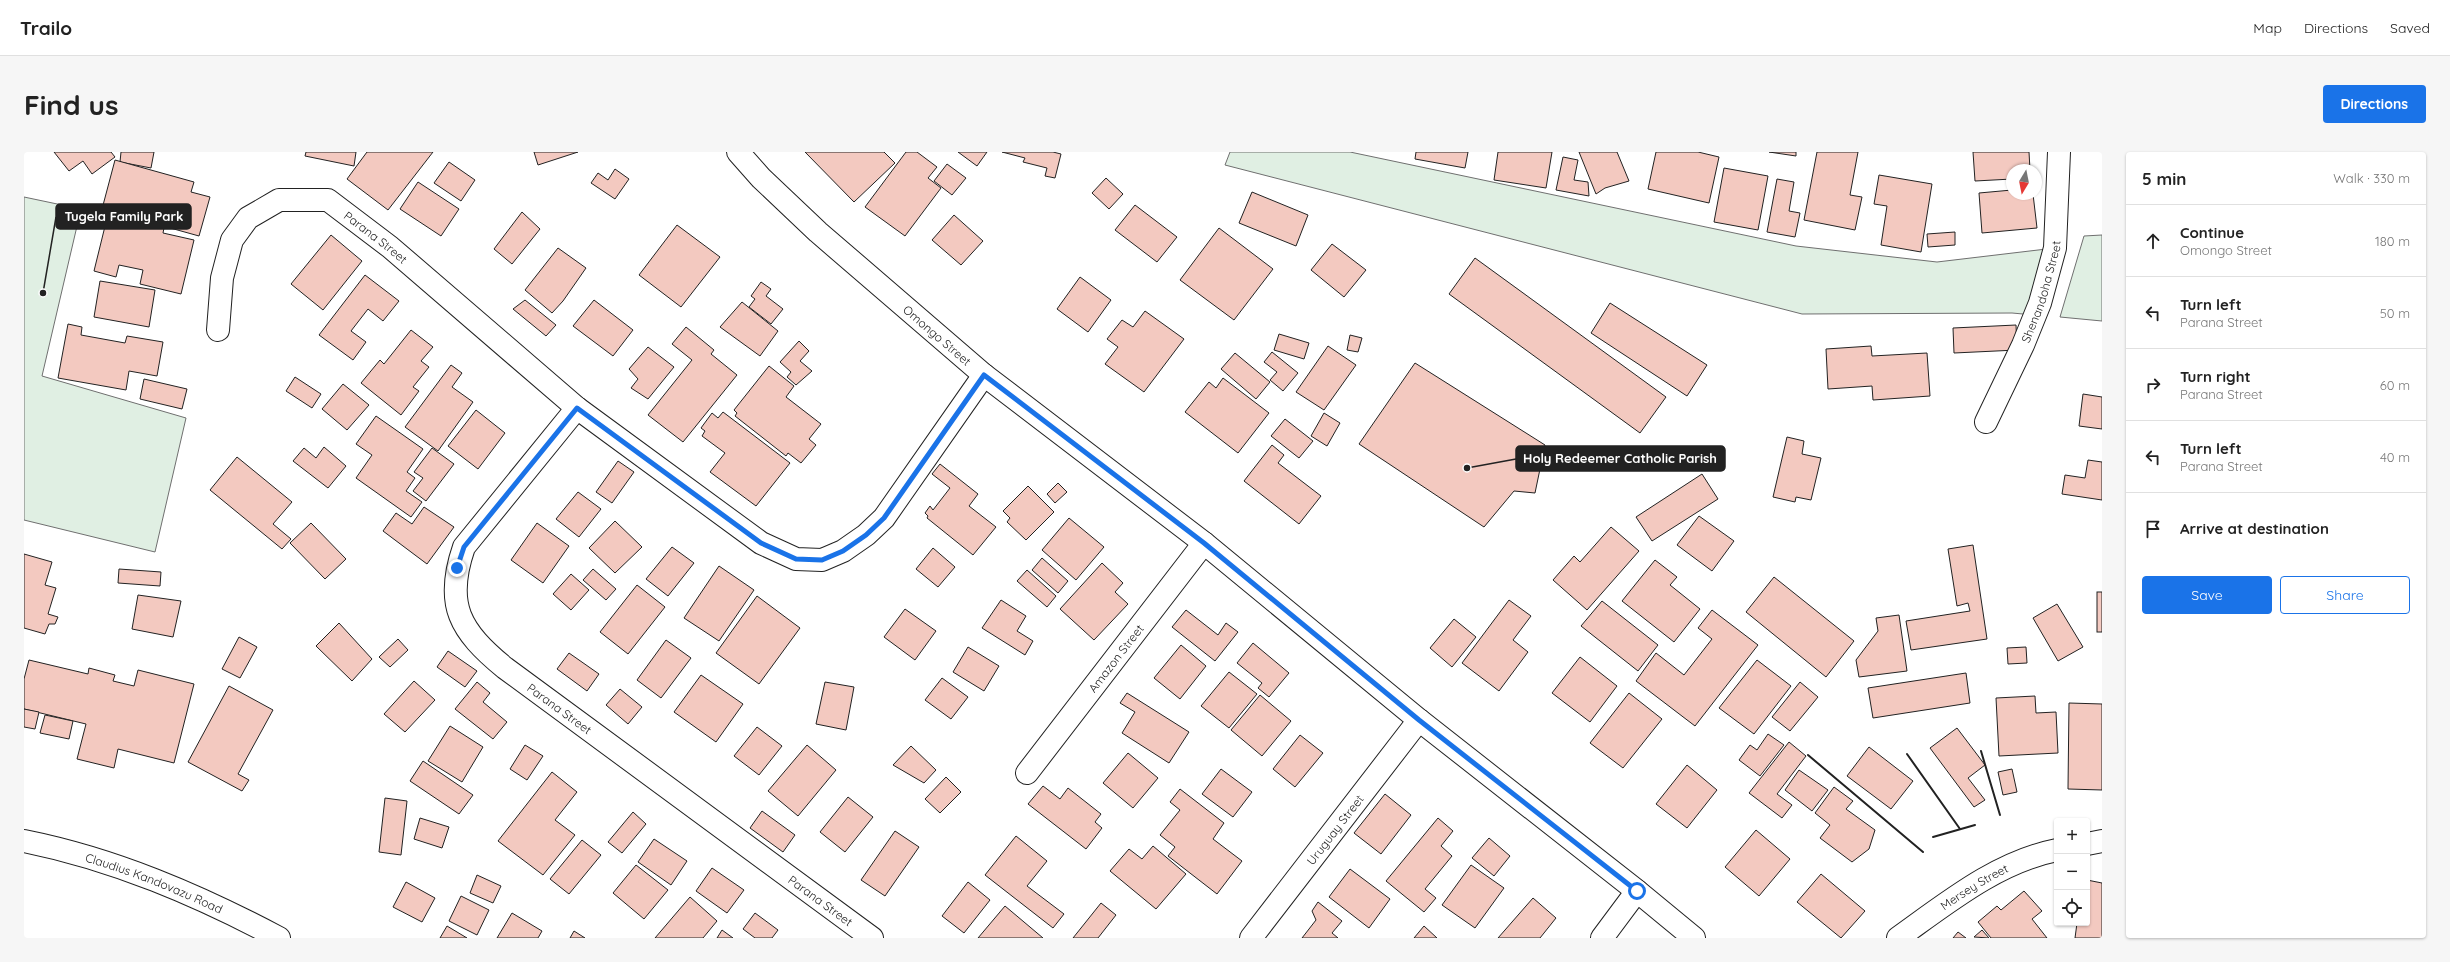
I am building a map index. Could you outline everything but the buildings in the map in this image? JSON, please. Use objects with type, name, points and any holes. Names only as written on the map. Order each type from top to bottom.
[{"type":"street","name":"Omongo Street","points":[[738,152],[761,178],[818,232],[984,375],[1204,543],[1419,720],[1637,891],[1694,938]]},
{"type":"street","name":"Shenandoha Street","points":[[1986,422],[2023,345],[2040,303],[2054,248],[2059,152]]},
{"type":"street","name":"Parana Street","points":[[218,330],[222,278],[232,240],[248,218],[278,200],[328,200],[390,247],[577,408],[761,543],[796,559],[822,560],[849,547],[866,535],[884,518],[984,375]]},
{"type":"street","name":"Parana Street","points":[[577,408],[464,547],[457,568],[455,594],[460,621],[482,649],[505,668],[872,938]]},
{"type":"street","name":"Amazon Street","points":[[1027,773],[1204,543]]},
{"type":"street","name":"Uruguay Street","points":[[1251,938],[1419,720]]},
{"type":"street","name":"Claudius Kandovazu Road","points":[[24,841],[70,850],[113,863],[240,918],[279,938]]},
{"type":"street","points":[[2090,843],[2102,841]]},
{"type":"street","name":"Mersey Street","points":[[1898,938],[1973,884],[2033,855],[2054,851]]},
{"type":"street","points":[[1602,938],[1637,891]]},
{"type":"green space","points":[[1230,152],[1350,152],[1796,246],[1937,262],[2055,248],[2034,315],[2012,313],[1802,314],[1225,165]]},
{"type":"green space","points":[[24,197],[81,209],[42,376],[186,418],[155,552],[24,520]]},
{"type":"green space","points":[[2102,235],[2102,321],[2060,317],[2084,236]]},
{"type":"wall","points":[[1981,751],[2000,815]]},
{"type":"wall","points":[[1907,754],[1960,829]]},
{"type":"wall","points":[[1808,755],[1923,852]]},
{"type":"wall","points":[[1933,837],[1975,825]]},
{"type":"place","name":"Tugela Family Park","points":[[43,293]]},
{"type":"place","name":"Holy Redeemer Catholic Parish","points":[[1467,468]]},
{"type":"route","points":[[457,568],[464,547],[577,408],[761,543],[796,559],[822,560],[843,551],[866,535],[884,518],[984,375],[1204,543],[1347,659],[1419,720],[1637,891]]}]
